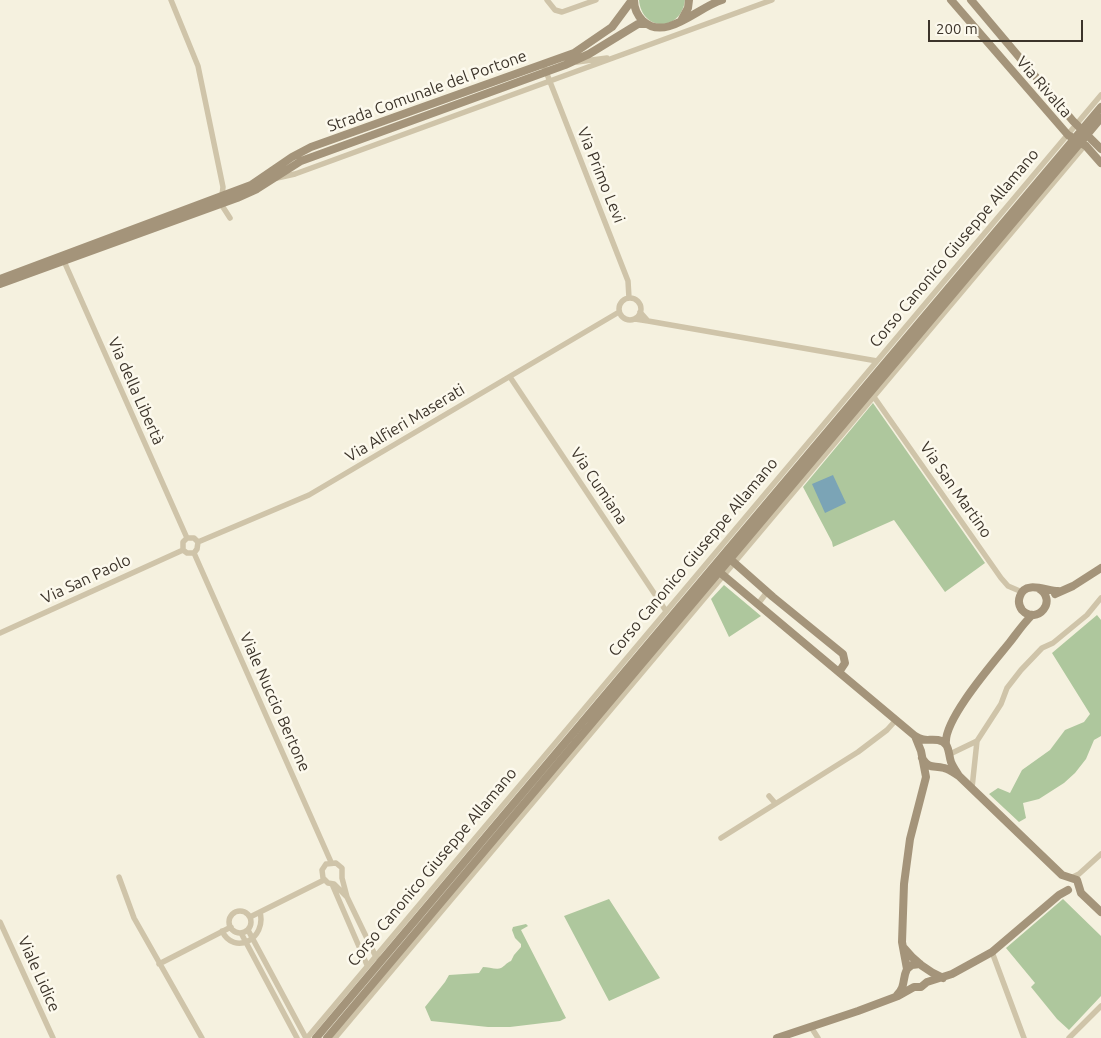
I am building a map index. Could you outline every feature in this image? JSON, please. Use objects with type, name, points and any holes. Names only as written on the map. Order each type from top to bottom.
[{"type":"street","points":[[172,0],[198,66],[223,187],[222,200],[230,218]]},
{"type":"street","points":[[547,0],[555,10],[562,12],[596,0]]},
{"type":"street","name":"Strada Comunale del Portone","points":[[222,200],[249,194],[301,161],[544,68],[574,53],[604,34],[618,20],[633,0]]},
{"type":"street","name":"Strada Comunale del Portone","points":[[633,0],[637,13],[646,24]]},
{"type":"street","points":[[680,21],[688,8],[689,0]]},
{"type":"street","name":"Strada Comunale del Portone","points":[[565,65],[589,54],[638,24],[646,24],[655,28],[672,26],[705,6],[722,0]]},
{"type":"street","name":"Strada Comunale del Portone","points":[[272,179],[294,174],[772,0]]},
{"type":"street","name":"Via Rivalta","points":[[952,0],[1077,141],[1101,163]]},
{"type":"street","name":"Via Rivalta","points":[[971,0],[1082,130],[1101,149]]},
{"type":"street","name":"Strada Comunale del Portone","points":[[0,284],[63,258],[222,200],[256,183],[311,146],[544,68],[590,59],[616,57]]},
{"type":"street","name":"Via Primo Levi","points":[[544,68],[628,281],[629,298]]},
{"type":"street","name":"Corso Canonico Giuseppe Allamano","points":[[716,569],[732,561],[874,397],[1077,141],[1101,95]]},
{"type":"street","name":"Corso Canonico Giuseppe Allamano","points":[[732,561],[1077,141],[1082,130],[1101,107]]},
{"type":"street","name":"Corso Canonico Giuseppe Allamano","points":[[1082,130],[1101,118]]},
{"type":"street","name":"Corso Canonico Giuseppe Allamano","points":[[306,1038],[666,611],[716,569],[877,361],[1077,141]]},
{"type":"street","name":"Corso Canonico Giuseppe Allamano","points":[[327,1038],[716,569],[1077,141]]},
{"type":"street","name":"Strada Comunale del Portone","points":[[0,278],[63,258]]},
{"type":"street","name":"Via della Libertà","points":[[63,258],[187,538]]},
{"type":"street","points":[[648,320],[640,312],[637,301],[629,298],[620,303],[619,312],[625,319],[648,320],[877,361]]},
{"type":"street","name":"Via Alfieri Maserati","points":[[198,542],[309,495],[619,312]]},
{"type":"street","points":[[635,319],[640,312]]},
{"type":"street","name":"Via Cumiana","points":[[510,377],[666,611]]},
{"type":"street","name":"Via San Martino","points":[[874,397],[1001,578],[1008,586],[1022,592]]},
{"type":"street","points":[[187,538],[192,538],[198,542],[194,553],[187,553],[183,550],[182,544],[187,538]]},
{"type":"street","name":"Via San Paolo","points":[[0,633],[183,550]]},
{"type":"street","name":"Viale Nuccio Bertone","points":[[194,553],[331,862],[336,863],[342,868],[342,878],[347,897],[367,940],[375,956],[388,965]]},
{"type":"street","points":[[732,561],[843,654],[845,663],[839,672]]},
{"type":"street","points":[[959,776],[946,744],[946,736],[972,690],[1032,615],[1044,610],[1047,603],[1058,592],[1073,586],[1101,568]]},
{"type":"street","points":[[716,569],[915,736],[946,744]]},
{"type":"street","points":[[1017,632],[1022,616],[1019,604],[1022,592],[1029,588],[1038,588],[1058,592]]},
{"type":"street","points":[[1038,588],[1045,594],[1047,603]]},
{"type":"street","points":[[758,604],[767,592]]},
{"type":"street","points":[[972,788],[977,741],[1001,704],[1007,688],[1042,648],[1053,643],[1087,615],[1101,598]]},
{"type":"street","points":[[1019,604],[1024,612],[1032,615]]},
{"type":"street","points":[[721,838],[858,752],[896,720]]},
{"type":"street","points":[[922,755],[932,740],[941,736],[949,728]]},
{"type":"street","points":[[893,998],[901,990],[906,980],[905,973],[907,969],[903,948],[902,910],[905,868],[926,777],[922,755],[915,736]]},
{"type":"street","points":[[922,792],[929,780],[950,756],[977,741]]},
{"type":"street","points":[[922,755],[929,766],[940,767],[959,776],[1101,912]]},
{"type":"street","points":[[769,796],[775,803]]},
{"type":"street","points":[[777,1038],[811,1028],[893,998],[914,987],[921,987],[927,982],[943,978],[992,952],[1059,895],[1101,854]]},
{"type":"street","points":[[250,917],[324,880],[322,870],[326,864],[331,862]]},
{"type":"street","points":[[118,877],[134,918],[202,1038]]},
{"type":"street","points":[[342,878],[339,882],[333,884],[335,891],[367,964]]},
{"type":"street","name":"Viale Nuccio Bertone","points":[[324,880],[333,884],[347,897]]},
{"type":"street","points":[[317,883],[335,891]]},
{"type":"street","points":[[237,912],[244,912],[250,917],[251,923],[248,930],[241,933],[236,932],[230,927],[230,919],[237,912]]},
{"type":"street","points":[[222,931],[226,938],[233,942],[246,942],[253,939],[260,930],[260,912]]},
{"type":"street","name":"Viale Lidice","points":[[0,922],[53,1038]]},
{"type":"street","points":[[159,964],[230,927]]},
{"type":"street","points":[[248,930],[306,1038]]},
{"type":"street","points":[[241,933],[297,1038]]},
{"type":"street","points":[[353,933],[367,940]]},
{"type":"street","points":[[903,948],[911,957],[943,978]]},
{"type":"street","points":[[992,952],[1024,1038]]},
{"type":"street","name":"Corso Canonico Giuseppe Allamano","points":[[316,1038],[388,965]]},
{"type":"street","name":"Corso Canonico Giuseppe Allamano","points":[[335,1038],[388,965]]},
{"type":"street","points":[[907,969],[912,965],[923,966]]},
{"type":"street","points":[[923,966],[928,975],[927,982]]},
{"type":"street","points":[[906,980],[914,987]]},
{"type":"street","points":[[1069,1038],[1101,1006]]},
{"type":"street","points":[[811,1028],[818,1038]]},
{"type":"green space","points":[[639,0],[685,0],[677,18],[662,24],[647,18]]},
{"type":"green space","points":[[873,403],[985,563],[945,592],[894,520],[833,547],[803,487]]},
{"type":"green space","points":[[724,585],[761,616],[729,637],[711,599]]},
{"type":"green space","points":[[1097,615],[1101,620],[1101,736],[1094,740],[1086,759],[1064,783],[1039,799],[1023,803],[1026,818],[1019,822],[989,794],[998,788],[1010,793],[1022,770],[1050,750],[1065,730],[1084,722],[1090,714],[1052,653]]},
{"type":"green space","points":[[609,899],[660,978],[609,1001],[564,916]]},
{"type":"green space","points":[[1063,899],[1101,936],[1101,996],[1069,1030],[1057,1019],[1031,987],[1035,983],[1006,948]]},
{"type":"green space","points":[[526,924],[528,926],[521,930],[566,1018],[560,1021],[510,1027],[488,1027],[431,1021],[425,1007],[449,975],[479,973],[483,967],[499,969],[511,961],[521,947],[521,944],[515,938],[512,930],[513,927]]},
{"type":"water","points":[[833,475],[846,503],[825,513],[812,484]]}]
